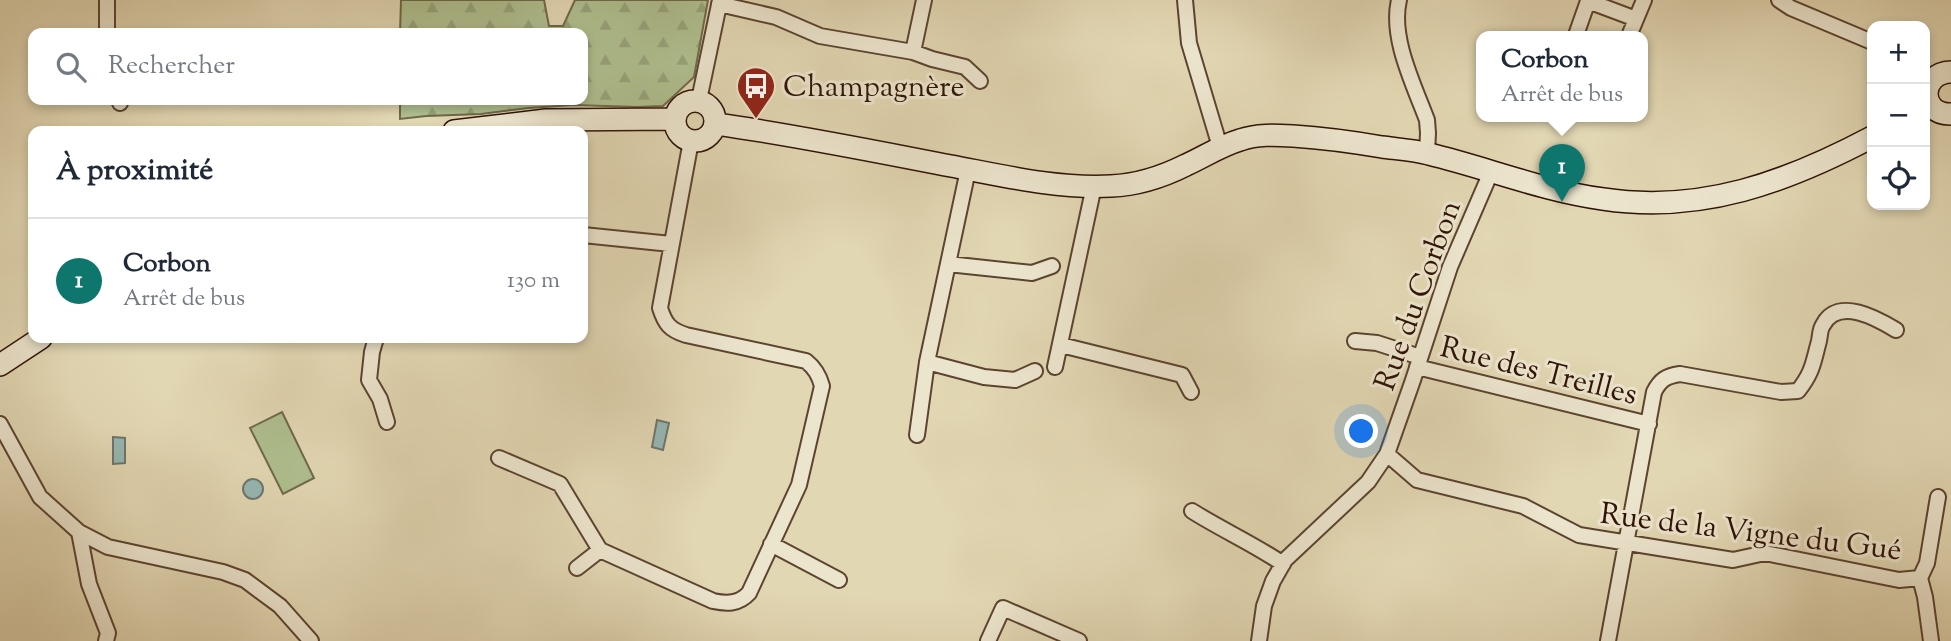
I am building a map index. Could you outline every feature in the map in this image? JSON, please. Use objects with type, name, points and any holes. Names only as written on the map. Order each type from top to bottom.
[{"type":"street","points":[[107,0],[107,28]]},
{"type":"street","points":[[913,52],[924,0]]},
{"type":"street","points":[[1185,0],[1189,43],[1220,147]]},
{"type":"street","points":[[1399,0],[1399,40],[1427,120],[1427,153]]},
{"type":"street","points":[[1631,31],[1644,0]]},
{"type":"street","points":[[1779,0],[1791,8],[1867,40]]},
{"type":"street","points":[[1577,31],[1588,1],[1636,19]]},
{"type":"street","points":[[699,100],[720,2],[776,17],[820,36],[913,52],[932,60],[965,67],[980,81]]},
{"type":"street","points":[[692,100],[699,100],[714,111],[716,124],[714,130],[704,139],[691,141],[681,135],[675,125],[675,119],[680,106],[692,100]]},
{"type":"street","points":[[1930,109],[1951,114]]},
{"type":"street","points":[[496,126],[546,120],[675,119]]},
{"type":"street","points":[[716,124],[968,170],[1074,186],[1149,181],[1241,139],[1266,135],[1343,141],[1427,153],[1603,200],[1664,202],[1701,200],[1770,184],[1834,158],[1867,140]]},
{"type":"street","points":[[499,457],[560,484],[600,550],[713,601],[733,603],[744,599],[749,593],[799,485],[822,386],[819,375],[806,361],[686,335],[674,331],[665,323],[660,309],[691,141]]},
{"type":"street","points":[[917,436],[927,362],[968,170]]},
{"type":"street","name":"Rue du Corbon","points":[[1259,641],[1264,606],[1273,580],[1283,564],[1368,481],[1387,454],[1450,267],[1491,172]]},
{"type":"street","points":[[1055,367],[1094,186]]},
{"type":"street","points":[[588,236],[671,244]]},
{"type":"street","points":[[948,264],[1032,273],[1052,266]]},
{"type":"street","points":[[1608,641],[1654,393],[1659,382],[1667,376],[1680,374],[1781,393],[1798,391],[1810,376],[1823,324],[1834,313],[1849,311],[1874,317],[1896,330]]},
{"type":"street","name":"Rue des Treilles","points":[[1355,341],[1377,343],[1419,362],[1649,424]]},
{"type":"street","points":[[0,365],[33,343]]},
{"type":"street","points":[[375,343],[369,380],[380,399],[387,422]]},
{"type":"street","points":[[1061,345],[1182,375],[1191,392]]},
{"type":"street","points":[[927,362],[984,377],[1015,380],[1035,371]]},
{"type":"street","points":[[0,424],[40,496],[79,532],[108,547],[223,572],[244,580],[280,606],[311,641]]},
{"type":"street","name":"Rue de la Vigne du Gué","points":[[1387,454],[1417,480],[1523,506],[1579,535],[1733,560],[1765,553],[1899,580],[1920,578]]},
{"type":"street","name":"Rue de la Vigne du Gué","points":[[1931,641],[1920,578],[1927,563],[1938,496]]},
{"type":"street","points":[[1192,511],[1217,527],[1257,546],[1283,564]]},
{"type":"street","points":[[79,532],[89,584],[108,633],[106,641]]},
{"type":"street","points":[[771,544],[839,580]]},
{"type":"street","points":[[577,568],[600,550]]},
{"type":"street","points":[[988,641],[1003,608],[1055,636],[1079,641]]},
{"type":"green space","points":[[401,0],[544,0],[549,26],[563,26],[575,0],[708,0],[694,77],[663,106],[574,105],[588,105],[588,28],[400,28]]},
{"type":"green space","points":[[400,105],[574,105],[481,114],[400,119]]},
{"type":"green space","points":[[282,412],[314,478],[283,494],[250,428]]},
{"type":"water","points":[[657,420],[669,423],[663,450],[652,447]]},
{"type":"water","points":[[113,437],[125,438],[125,463],[113,464]]},
{"type":"water","points":[[253,479],[260,482],[263,489],[260,496],[253,499],[246,496],[243,489],[246,482]]},
{"type":"place","name":"Champagnère","points":[[756,120]]},
{"type":"place","name":"Corbon","points":[[1562,202]]}]
